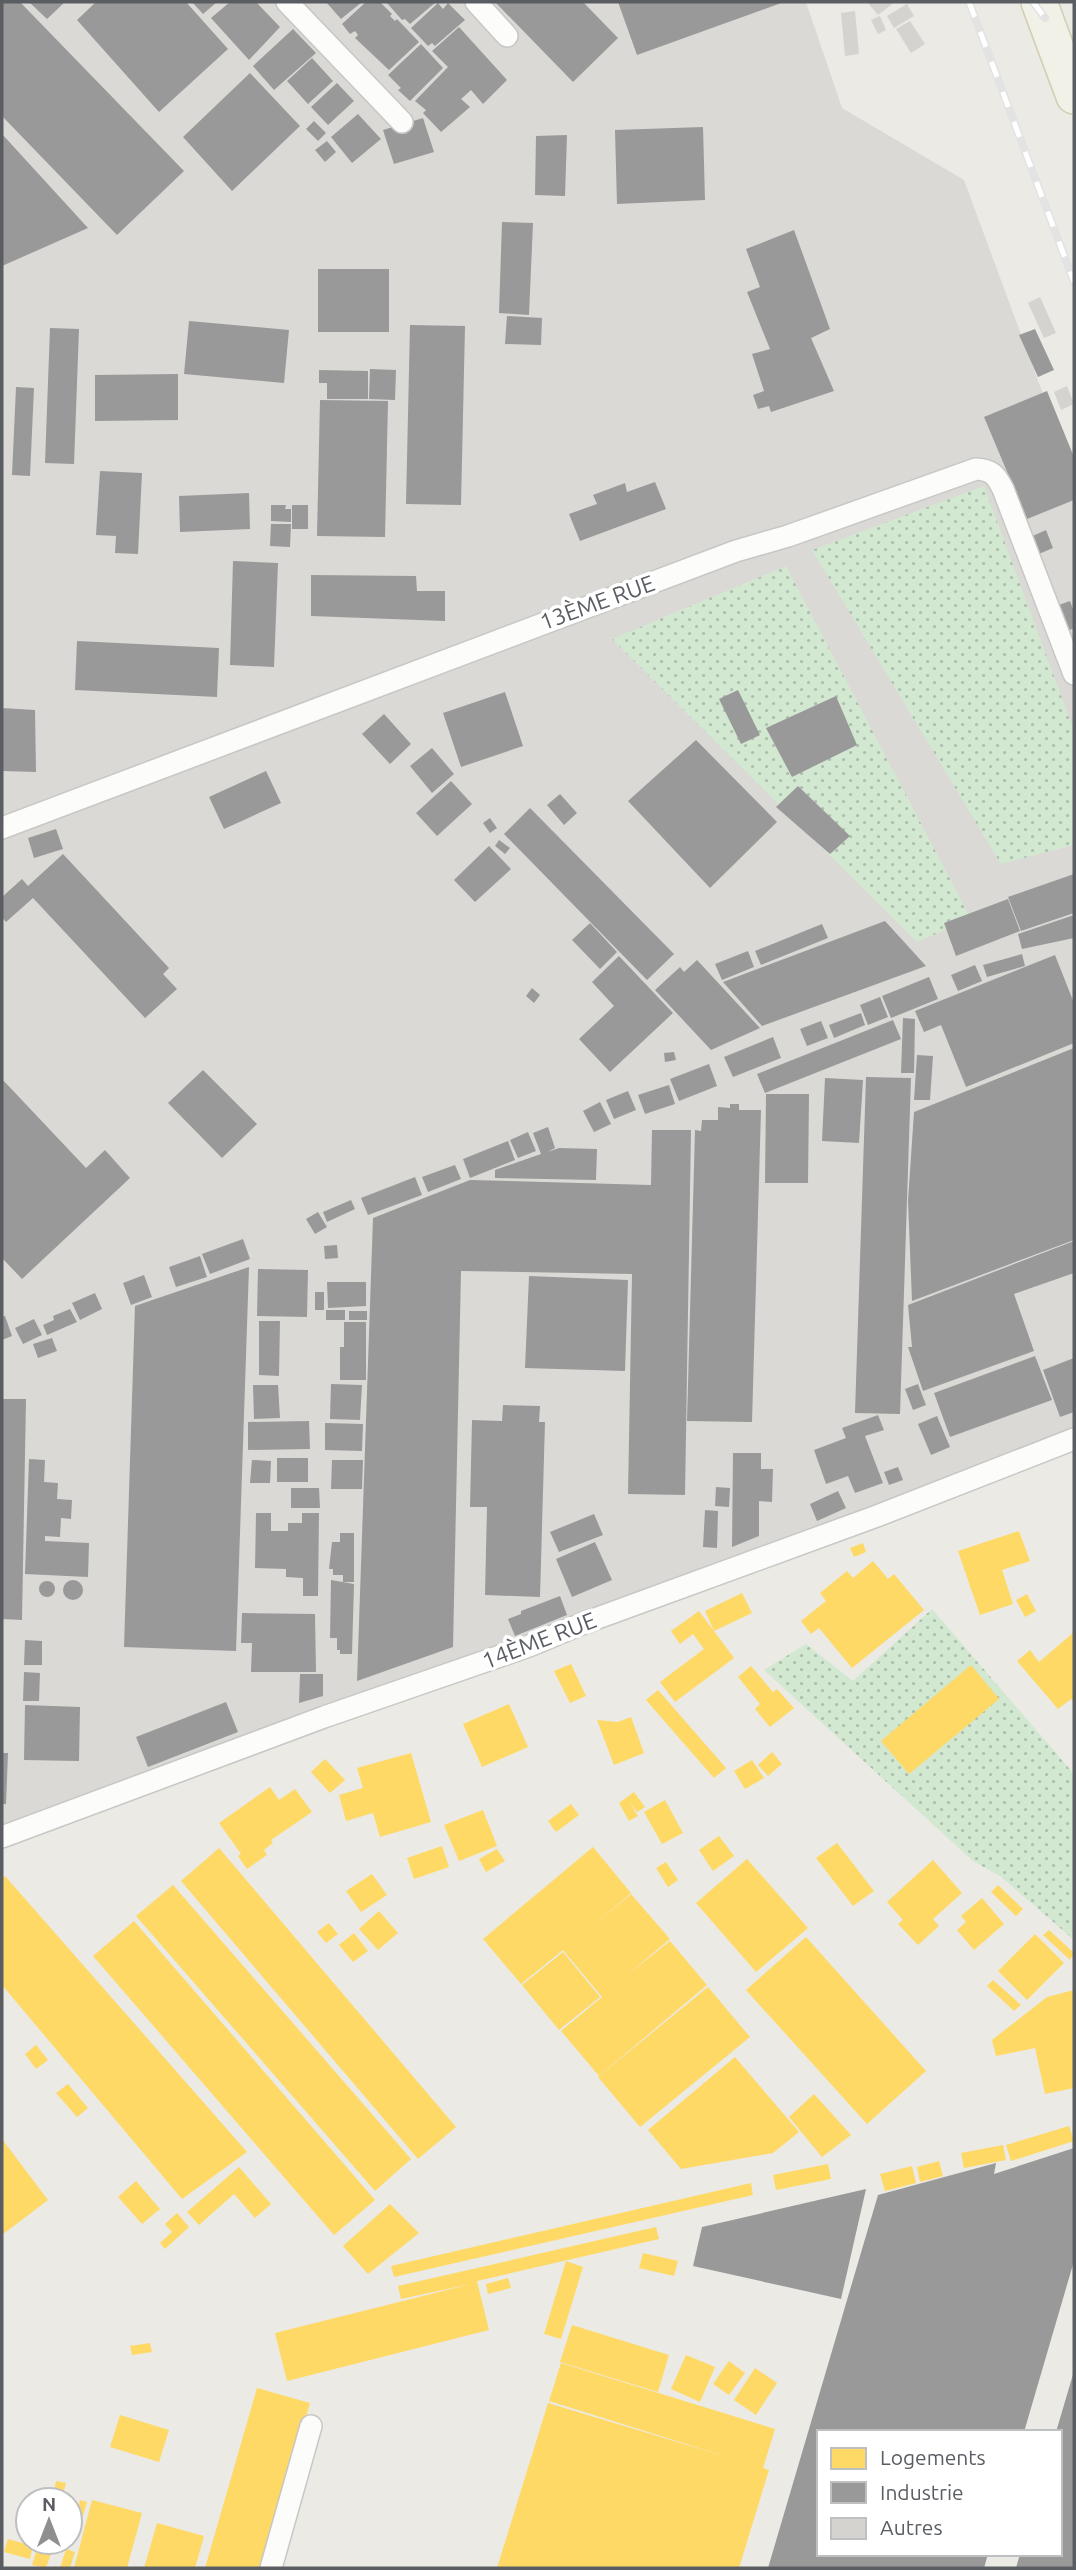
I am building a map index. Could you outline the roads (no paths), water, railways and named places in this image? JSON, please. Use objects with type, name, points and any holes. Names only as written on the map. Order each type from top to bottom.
[{"type":"main road","points":[[1042,10],[1074,96]]},
{"type":"street","points":[[287,2],[402,122]]},
{"type":"street","points":[[476,2],[507,36]]},
{"type":"street","points":[[1042,10],[1074,42]]},
{"type":"street","name":"13ÈME RUE","points":[[2,828],[736,551],[788,536],[976,469],[990,470],[1003,489],[1074,674]]},
{"type":"street","name":"14ÈME RUE","points":[[2,1837],[324,1717],[529,1646],[1074,1439]]},
{"type":"street","points":[[271,2568],[311,2426]]},
{"type":"railway","points":[[969,2],[1074,282]]},
{"type":"railway","points":[[1033,2],[1045,18]]}]
